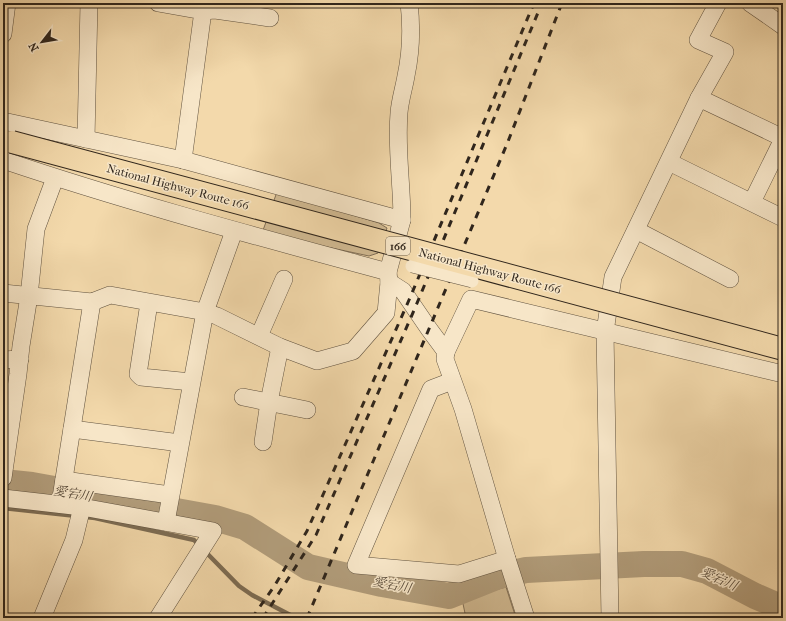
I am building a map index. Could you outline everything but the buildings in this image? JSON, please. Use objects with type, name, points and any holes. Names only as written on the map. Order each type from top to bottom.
[{"type":"highway","name":"National Highway Route 166","points":[[8,151],[783,350]]},
{"type":"street","points":[[3,34],[7,3]]},
{"type":"street","points":[[86,139],[89,3]]},
{"type":"street","points":[[158,3],[203,11],[215,10],[270,18]]},
{"type":"street","points":[[3,293],[92,302],[110,295],[204,312],[217,316],[280,347],[317,361],[353,351],[386,313],[389,277],[402,220],[402,198],[398,149],[399,111],[406,76],[411,34],[409,3]]},
{"type":"street","points":[[610,618],[605,332],[613,277],[699,98],[725,52],[698,40],[718,3]]},
{"type":"street","points":[[750,3],[783,26]]},
{"type":"street","points":[[183,160],[203,11]]},
{"type":"street","points":[[699,98],[783,139],[752,202]]},
{"type":"street","points":[[3,121],[183,160],[402,220]]},
{"type":"street","points":[[8,151],[55,178],[389,277],[403,291],[428,329],[446,352]]},
{"type":"street","points":[[669,162],[783,218]]},
{"type":"street","points":[[4,474],[11,359],[21,346],[29,296],[36,229],[55,178]]},
{"type":"street","points":[[636,230],[730,279]]},
{"type":"street","points":[[166,521],[204,312],[234,231]]},
{"type":"street","points":[[412,266],[472,281]]},
{"type":"street","points":[[260,336],[284,279]]},
{"type":"street","points":[[526,618],[463,409],[445,359],[446,352],[471,299],[783,374]]},
{"type":"street","points":[[61,502],[92,302]]},
{"type":"street","points":[[149,303],[138,374],[141,377],[191,382]]},
{"type":"street","points":[[263,442],[280,347]]},
{"type":"street","points":[[452,380],[431,389],[356,565],[460,574],[510,569]]},
{"type":"street","points":[[243,397],[307,410]]},
{"type":"street","points":[[72,429],[180,443]]},
{"type":"street","points":[[64,481],[170,496]]},
{"type":"street","points":[[3,498],[61,502],[80,513],[166,521],[213,531],[158,618]]},
{"type":"street","points":[[42,618],[74,540],[80,513]]},
{"type":"shaded area","points":[[277,192],[379,223],[387,228],[378,253],[369,256],[262,233]]},
{"type":"shaded area","points":[[506,587],[516,618],[466,618],[462,599]]},
{"type":"waterway","name":"愛宕川","points":[[3,482],[32,485],[215,518],[245,527],[308,567],[382,584],[449,596],[499,576],[526,570],[644,564],[682,564],[707,571],[755,596],[783,608]]},
{"type":"waterway","points":[[3,508],[95,518],[194,540],[239,586],[252,595],[296,618]]},
{"type":"railway","points":[[252,618],[275,585],[307,531],[409,300],[534,3]]},
{"type":"railway","points":[[263,618],[316,535],[415,308],[542,3]]},
{"type":"railway","points":[[307,618],[507,144],[562,3]]}]
